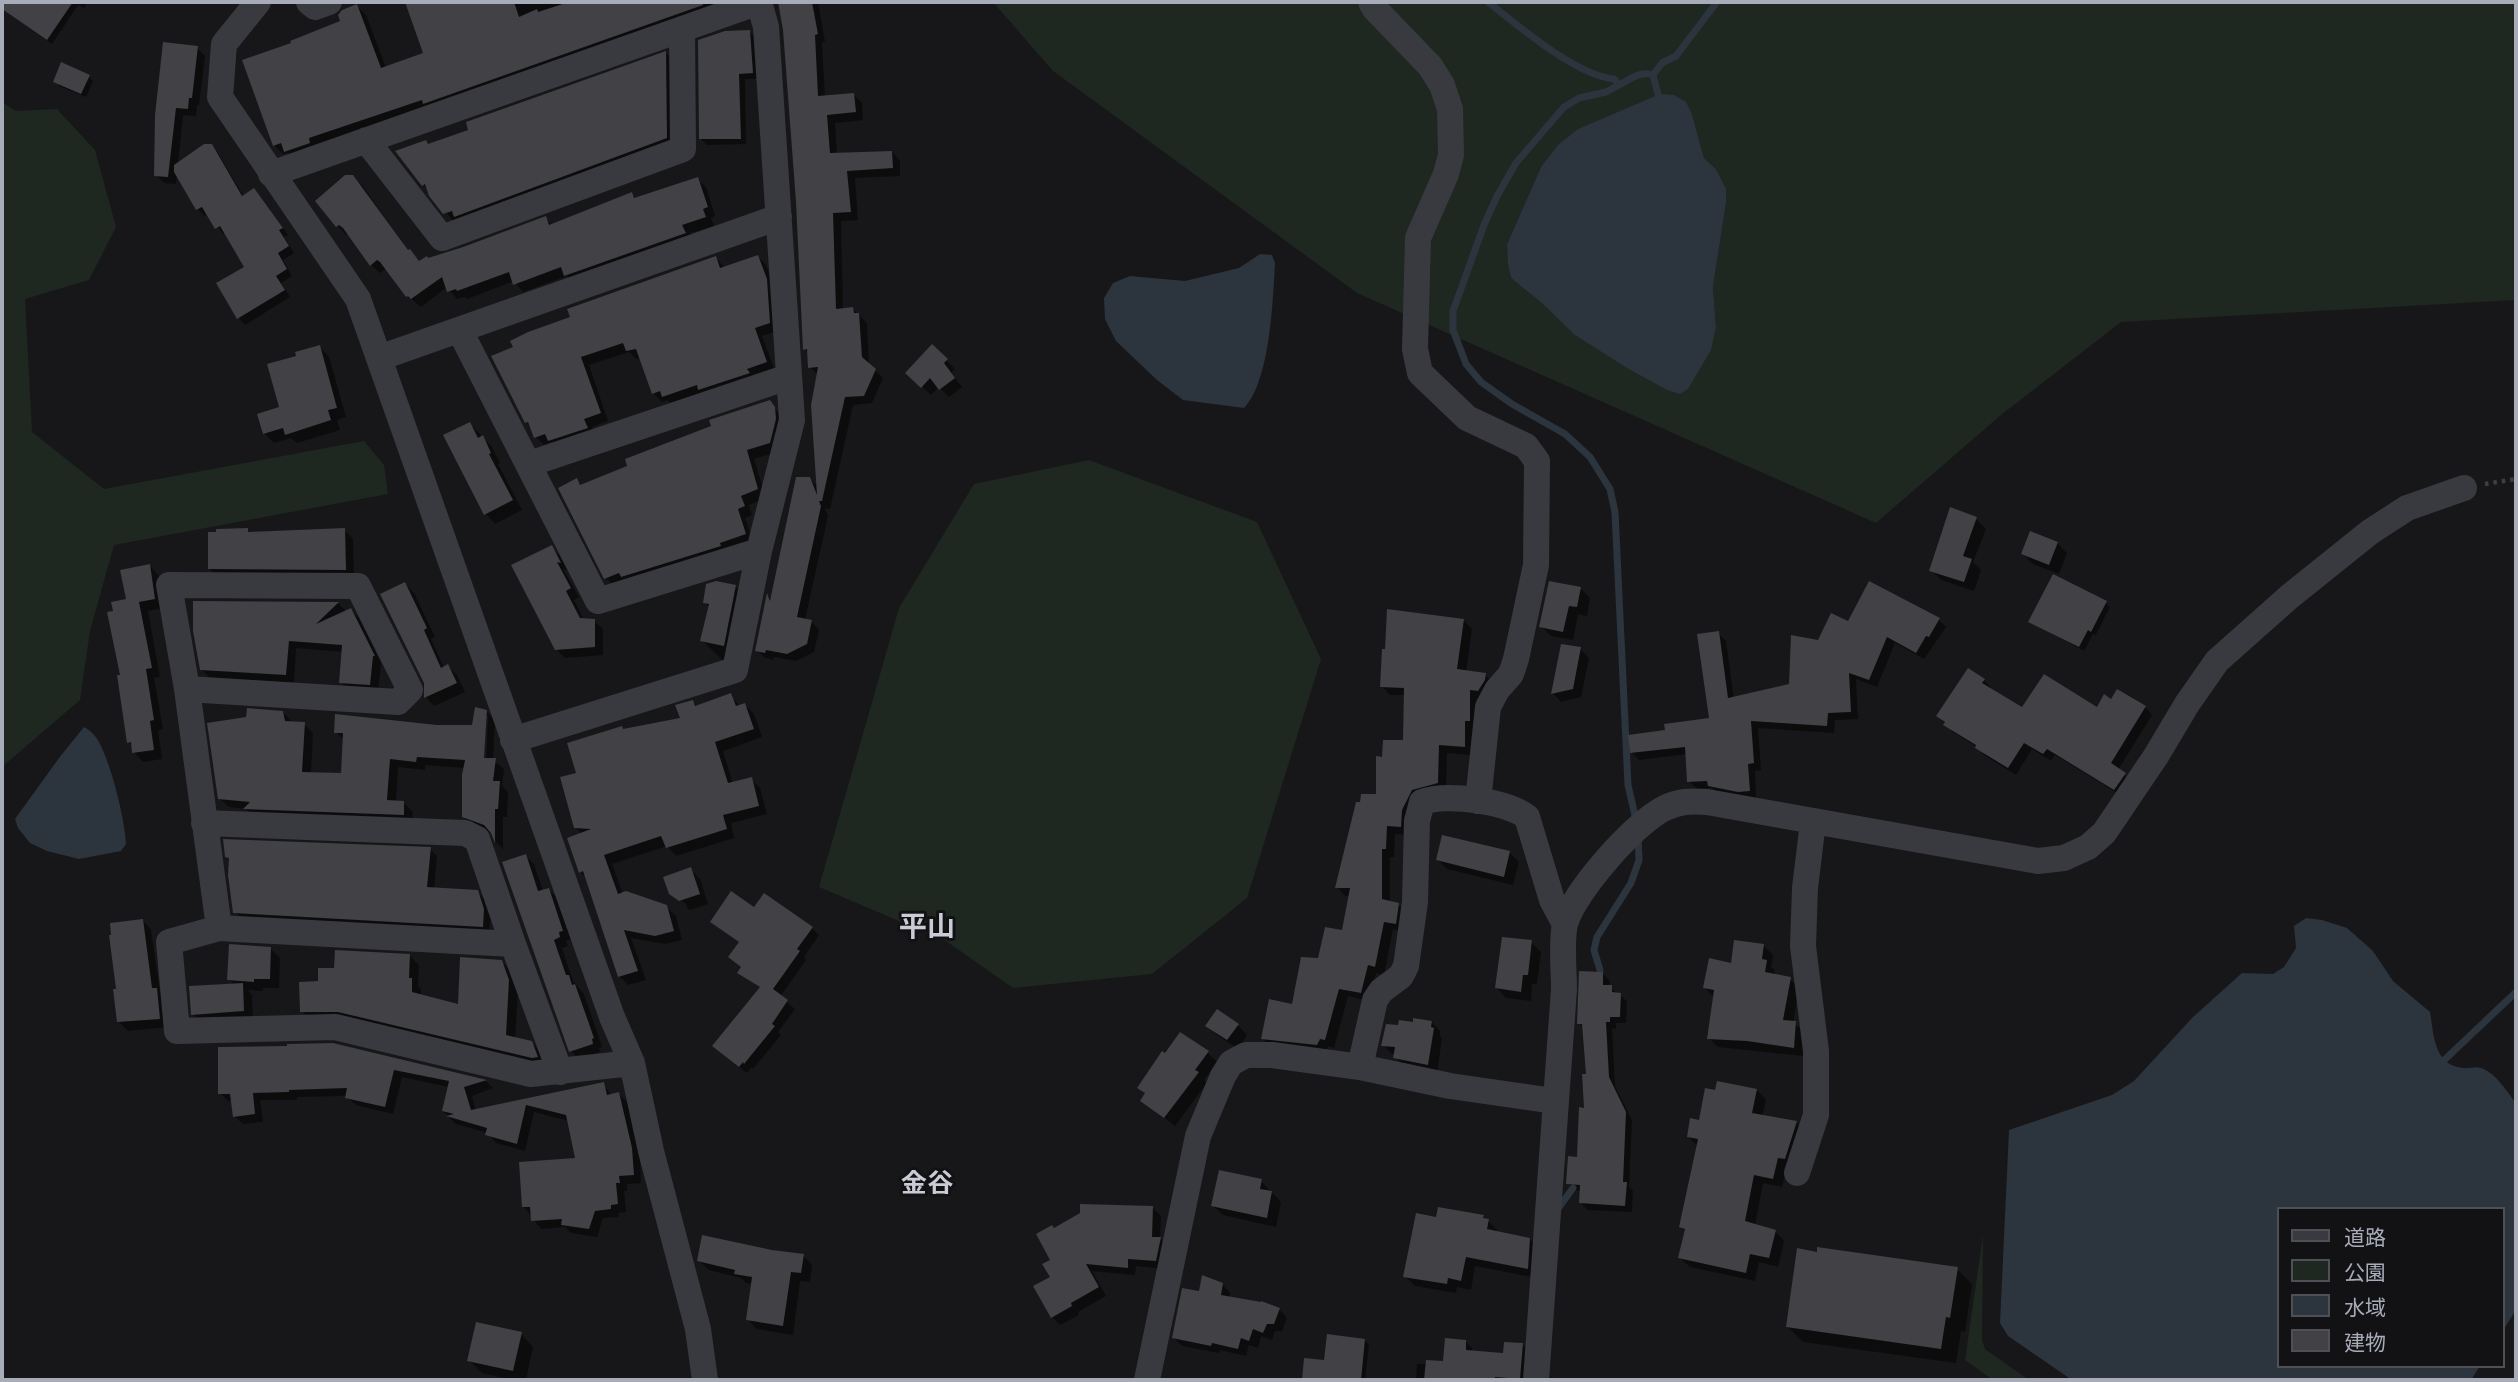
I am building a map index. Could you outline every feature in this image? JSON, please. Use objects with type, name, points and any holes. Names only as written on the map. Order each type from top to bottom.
[{"type":"street","points":[[258,2],[225,44],[220,97],[358,299],[612,1017],[632,1063],[651,1151],[698,1329],[705,1380]]},
{"type":"street","points":[[309,2],[315,7],[329,2]]},
{"type":"street","points":[[271,174],[759,2],[766,27],[792,420],[759,551],[735,670],[513,740]]},
{"type":"street","points":[[1371,2],[1430,66],[1450,109],[1451,155],[1446,174],[1418,238],[1415,349],[1420,373],[1467,418],[1526,446],[1537,461],[1536,565],[1511,674],[1497,690],[1488,707],[1478,801]]},
{"type":"street","points":[[366,141],[442,238],[683,149],[682,29]]},
{"type":"street","points":[[379,358],[779,217]]},
{"type":"street","points":[[460,331],[598,601],[759,551]]},
{"type":"street","points":[[529,464],[788,377]]},
{"type":"street","points":[[1536,1380],[1563,989],[1565,924],[1580,895],[1600,867],[1636,830],[1662,809],[1683,801],[1707,802],[2038,861],[2064,858],[2088,847],[2104,833],[2217,662],[2289,597],[2370,532],[2407,508],[2464,488]]},
{"type":"street","points":[[187,689],[398,702],[410,691],[358,586],[169,585],[187,689],[219,928]]},
{"type":"street","points":[[1360,1067],[1375,1000],[1381,991],[1401,976],[1406,966],[1415,902],[1417,821],[1422,802],[1435,797],[1478,801],[1518,810],[1527,817],[1552,900],[1565,924]]},
{"type":"street","points":[[1797,1173],[1816,1115],[1816,1051],[1803,946],[1805,888],[1813,822]]},
{"type":"street","points":[[204,823],[465,834],[477,839],[560,1072]]},
{"type":"street","points":[[513,944],[219,928],[169,942],[177,1031],[335,1027],[531,1074],[632,1063]]},
{"type":"street","points":[[1147,1380],[1198,1136],[1231,1063],[1246,1055],[1272,1055],[1360,1067],[1450,1086],[1555,1101]]},
{"type":"green space","points":[[993,2],[2516,2],[2516,300],[2121,322],[2001,415],[1876,523],[1357,293],[1053,71]],"holes":[[[1692,114],[1704,158],[1716,169],[1726,203],[1713,287],[1716,327],[1544,305],[1511,278],[1507,244],[1541,167]]]},
{"type":"green space","points":[[2,102],[16,111],[57,109],[95,150],[116,227],[89,280],[25,299],[32,432],[104,489],[364,441],[384,465],[388,494],[114,545],[90,631],[80,700],[2,767]]},
{"type":"green space","points":[[1089,460],[1257,522],[1321,659],[1247,898],[1152,974],[1013,988],[946,941],[819,887],[899,608],[974,484]]},
{"type":"green space","points":[[1983,1235],[1982,1340],[1985,1349],[2029,1380],[1993,1380],[1965,1360]]},
{"type":"water","points":[[1660,94],[1674,95],[1686,102],[1704,158],[1716,169],[1726,189],[1713,287],[1716,327],[1711,350],[1688,389],[1680,394],[1667,390],[1627,368],[1575,335],[1511,278],[1508,264],[1507,244],[1541,167],[1558,145],[1578,129]]},
{"type":"water","points":[[1260,254],[1272,255],[1275,263],[1271,318],[1260,380],[1244,408],[1183,400],[1157,380],[1116,341],[1105,319],[1104,298],[1113,283],[1130,276],[1185,281],[1239,268]]},
{"type":"water","points":[[84,727],[93,733],[104,752],[113,777],[126,844],[121,851],[79,859],[47,851],[30,843],[18,828],[15,819]]},
{"type":"water","points":[[2306,918],[2347,928],[2373,951],[2393,981],[2430,1012],[2441,1056],[2454,1066],[2479,1067],[2486,1070],[2501,1083],[2516,1103],[2516,1310],[2504,1329],[2504,1207],[2276,1207],[2276,1368],[2479,1368],[2471,1380],[2072,1380],[2008,1336],[2000,1323],[2009,1130],[2112,1095],[2134,1081],[2193,1017],[2242,973],[2273,974],[2284,967],[2296,948],[2294,926]]},
{"type":"building","points":[[2,2],[73,2],[47,40],[2,9]]},
{"type":"building","points":[[405,2],[514,2],[519,17],[537,9],[538,12],[569,2],[703,2],[703,5],[423,104],[422,100],[309,138],[310,143],[284,152],[281,143],[273,146],[242,60],[291,43],[290,41],[340,21],[338,15],[342,10],[357,4],[381,68],[423,53]]},
{"type":"building","points":[[778,2],[812,2],[818,34],[815,35],[818,96],[854,93],[856,112],[827,115],[830,153],[892,151],[893,168],[847,171],[851,212],[833,213],[836,309],[853,307],[854,313],[859,313],[862,357],[876,369],[864,396],[845,397],[822,501],[819,501],[821,506],[797,617],[812,620],[807,644],[787,654],[755,651],[767,593],[770,601],[796,477],[810,477],[817,495],[811,405],[818,367],[808,368],[807,349],[803,350],[796,202],[783,30]]},
{"type":"building","points":[[750,30],[753,73],[739,74],[741,139],[699,139],[698,40],[725,31]]},
{"type":"building","points":[[163,42],[198,46],[192,98],[189,98],[188,109],[176,108],[168,177],[154,176],[155,115]]},
{"type":"building","points":[[666,51],[667,138],[454,217],[452,211],[443,214],[429,196],[425,184],[422,186],[395,151],[426,140],[428,144],[468,130],[466,122]]},
{"type":"building","points":[[61,62],[90,75],[81,94],[53,82]]},
{"type":"building","points":[[204,144],[212,144],[242,196],[254,188],[283,228],[279,230],[289,246],[278,253],[287,269],[276,276],[285,290],[237,319],[216,283],[244,267],[220,226],[215,229],[202,207],[196,210],[174,172],[174,165]]},
{"type":"building","points":[[345,175],[353,175],[419,261],[546,216],[549,225],[632,192],[634,198],[698,177],[708,207],[703,209],[706,217],[682,225],[686,233],[564,276],[561,267],[513,285],[509,272],[457,291],[447,292],[442,277],[411,299],[406,297],[380,262],[377,260],[370,266],[343,228],[339,225],[336,227],[315,201]]},
{"type":"building","points":[[758,255],[767,279],[770,323],[755,328],[767,362],[747,369],[750,373],[698,390],[697,385],[662,397],[660,391],[652,394],[636,349],[626,351],[623,343],[581,357],[601,413],[584,419],[588,428],[548,441],[545,434],[534,438],[528,422],[525,423],[491,356],[513,347],[510,341],[528,332],[570,317],[567,309],[716,256],[720,268]]},
{"type":"building","points":[[932,344],[948,359],[944,363],[955,378],[939,390],[930,378],[921,388],[905,373]]},
{"type":"building","points":[[320,345],[337,408],[328,410],[331,420],[285,435],[283,428],[263,434],[257,414],[279,407],[267,364],[296,356],[295,352]]},
{"type":"building","points":[[770,400],[775,407],[776,419],[770,443],[747,450],[758,489],[741,496],[745,506],[738,509],[746,534],[720,543],[721,546],[621,577],[619,573],[604,579],[558,488],[577,478],[580,485],[627,466],[625,459],[711,426],[709,420]]},
{"type":"building","points":[[470,422],[478,438],[483,435],[491,453],[489,454],[513,500],[484,515],[443,435]]},
{"type":"building","points":[[1950,507],[1977,517],[1963,556],[1972,559],[1964,582],[1929,571]]},
{"type":"building","points":[[248,528],[248,532],[345,528],[346,570],[208,569],[208,532],[216,532],[216,529]]},
{"type":"building","points":[[2030,531],[2058,542],[2049,565],[2021,554]]},
{"type":"building","points":[[552,545],[561,563],[557,562],[571,588],[566,591],[580,618],[595,619],[595,647],[555,650],[511,565]]},
{"type":"building","points":[[150,564],[155,599],[139,602],[152,668],[146,669],[154,720],[150,721],[154,750],[132,753],[131,742],[127,743],[117,675],[120,675],[107,612],[113,611],[111,602],[126,599],[120,570]]},
{"type":"building","points":[[2053,574],[2107,601],[2091,632],[2088,630],[2079,647],[2028,622]]},
{"type":"building","points":[[716,581],[736,585],[724,646],[700,641],[709,604],[703,603],[706,584]]},
{"type":"building","points":[[1549,581],[1581,587],[1577,607],[1569,606],[1563,632],[1539,627]]},
{"type":"building","points":[[1869,581],[1940,618],[1916,653],[1887,637],[1869,680],[1849,673],[1851,712],[1828,713],[1827,726],[1751,721],[1754,763],[1748,764],[1750,791],[1738,792],[1708,786],[1707,781],[1687,782],[1685,747],[1630,753],[1628,735],[1665,730],[1664,724],[1709,718],[1697,634],[1719,631],[1728,698],[1789,684],[1791,635],[1818,640],[1831,613],[1848,621]]},
{"type":"building","points":[[405,582],[427,628],[424,630],[441,668],[448,664],[457,683],[424,698],[424,683],[380,594]]},
{"type":"building","points":[[193,601],[339,602],[316,624],[351,608],[375,656],[370,685],[339,683],[342,645],[289,641],[286,675],[200,670],[193,631]]},
{"type":"building","points":[[1387,609],[1464,619],[1457,669],[1486,673],[1485,680],[1478,691],[1470,690],[1470,721],[1465,721],[1465,747],[1439,745],[1438,783],[1412,790],[1402,810],[1401,827],[1387,826],[1386,849],[1382,849],[1382,899],[1399,903],[1396,924],[1384,922],[1375,967],[1368,965],[1361,993],[1339,989],[1325,1040],[1320,1039],[1317,1045],[1261,1039],[1269,999],[1292,1004],[1301,957],[1318,958],[1325,927],[1342,930],[1350,888],[1335,888],[1356,802],[1360,802],[1361,794],[1376,794],[1376,756],[1382,757],[1383,740],[1403,740],[1404,688],[1380,687]]},
{"type":"building","points":[[1561,644],[1581,647],[1573,689],[1551,694]]},
{"type":"building","points":[[1968,668],[1985,679],[1982,683],[2022,707],[2044,674],[2097,707],[2104,694],[2111,699],[2117,689],[2146,706],[2111,763],[2126,773],[2114,790],[2047,749],[2043,754],[2024,743],[2008,768],[1943,725],[1945,722],[1936,716]]},
{"type":"building","points":[[731,693],[736,706],[745,703],[754,729],[715,742],[728,783],[752,777],[759,806],[723,815],[727,829],[666,848],[661,836],[604,855],[618,894],[626,891],[667,905],[674,931],[655,936],[624,930],[638,971],[618,977],[583,871],[579,873],[567,838],[591,829],[574,828],[560,777],[576,773],[567,743],[622,726],[623,729],[680,718],[675,705],[693,700],[695,706]]},
{"type":"building","points":[[475,707],[487,710],[484,758],[496,758],[493,781],[500,781],[498,809],[495,809],[495,843],[484,825],[462,817],[462,775],[465,760],[417,757],[416,762],[390,759],[387,800],[404,801],[404,815],[243,809],[250,802],[218,799],[207,723],[246,717],[247,708],[283,711],[285,721],[305,722],[302,772],[341,773],[343,733],[334,733],[335,714],[437,725],[472,725]]},
{"type":"building","points":[[1442,835],[1510,851],[1504,877],[1436,860]]},
{"type":"building","points":[[223,839],[431,847],[427,887],[478,890],[484,909],[483,927],[233,913],[228,875],[229,858],[225,857]]},
{"type":"building","points":[[526,854],[538,891],[549,888],[563,931],[559,932],[560,937],[554,940],[566,975],[569,975],[572,985],[575,984],[594,1038],[593,1044],[569,1052],[502,862]]},
{"type":"building","points":[[691,867],[700,894],[679,901],[669,894],[663,877]]},
{"type":"building","points":[[731,891],[754,907],[764,893],[813,927],[773,989],[788,1000],[772,1024],[775,1026],[739,1067],[712,1046],[760,987],[737,973],[741,967],[728,957],[739,942],[710,922]]},
{"type":"building","points":[[143,919],[152,988],[157,988],[160,1019],[117,1022],[110,923]]},
{"type":"building","points":[[1502,937],[1532,940],[1528,975],[1523,975],[1521,992],[1495,988]]},
{"type":"building","points":[[1734,940],[1764,944],[1762,959],[1767,960],[1765,972],[1791,977],[1783,1020],[1796,1021],[1794,1048],[1747,1041],[1707,1039],[1714,990],[1703,988],[1709,958],[1731,963]]},
{"type":"building","points":[[229,944],[271,947],[270,979],[254,979],[254,982],[227,980]]},
{"type":"building","points":[[335,950],[410,954],[409,978],[412,978],[412,992],[458,1004],[460,957],[502,960],[509,980],[506,1035],[532,1041],[538,1057],[532,1058],[338,1012],[300,1012],[299,982],[318,981],[318,968],[334,968]]},
{"type":"building","points":[[1579,971],[1603,972],[1603,985],[1612,985],[1612,992],[1621,993],[1620,1017],[1610,1017],[1610,1022],[1606,1022],[1609,1077],[1626,1112],[1623,1182],[1627,1182],[1625,1206],[1579,1203],[1580,1185],[1566,1184],[1568,1156],[1577,1157],[1579,1107],[1584,1108],[1582,1074],[1586,1074],[1582,1024],[1577,1024]]},
{"type":"building","points":[[243,983],[244,1011],[191,1015],[189,986]]},
{"type":"building","points":[[1217,1009],[1239,1024],[1227,1040],[1205,1026]]},
{"type":"building","points":[[1413,1018],[1432,1021],[1431,1027],[1434,1028],[1428,1065],[1393,1058],[1395,1047],[1381,1046],[1386,1024],[1398,1025],[1399,1020],[1413,1022]]},
{"type":"building","points":[[1180,1032],[1209,1051],[1195,1070],[1199,1072],[1164,1118],[1140,1101],[1145,1093],[1137,1088],[1162,1051],[1165,1053]]},
{"type":"building","points":[[333,1043],[487,1080],[464,1087],[471,1110],[604,1082],[607,1095],[619,1092],[632,1148],[634,1175],[619,1176],[620,1183],[616,1183],[618,1204],[611,1205],[611,1209],[595,1211],[589,1229],[561,1225],[562,1219],[531,1221],[530,1207],[522,1207],[519,1162],[575,1158],[566,1115],[526,1105],[517,1144],[485,1135],[487,1128],[446,1116],[454,1114],[442,1111],[449,1081],[394,1070],[385,1107],[345,1098],[347,1088],[289,1090],[253,1093],[255,1114],[233,1117],[230,1094],[218,1094],[218,1047]]},
{"type":"building","points":[[1717,1081],[1757,1089],[1752,1113],[1797,1121],[1785,1159],[1778,1158],[1773,1179],[1754,1175],[1745,1221],[1776,1230],[1769,1258],[1750,1254],[1746,1273],[1678,1258],[1685,1229],[1679,1227],[1698,1139],[1687,1137],[1690,1118],[1699,1120],[1705,1088],[1715,1090]]},
{"type":"building","points":[[1219,1170],[1262,1179],[1260,1189],[1272,1191],[1267,1218],[1211,1206]]},
{"type":"building","points":[[1080,1204],[1153,1206],[1152,1237],[1161,1237],[1156,1261],[1128,1259],[1128,1268],[1086,1264],[1099,1287],[1051,1318],[1033,1286],[1050,1277],[1042,1264],[1050,1260],[1036,1234],[1052,1225],[1054,1228],[1080,1213]]},
{"type":"building","points":[[1438,1207],[1484,1215],[1483,1218],[1489,1219],[1487,1229],[1530,1238],[1528,1269],[1466,1257],[1461,1281],[1448,1278],[1447,1284],[1403,1277],[1416,1213],[1436,1217]]},
{"type":"building","points":[[702,1235],[804,1254],[801,1273],[791,1272],[783,1326],[746,1320],[752,1277],[734,1274],[735,1270],[697,1261]]},
{"type":"building","points":[[1817,1247],[1958,1267],[1950,1318],[1946,1317],[1941,1349],[1786,1327],[1797,1248],[1817,1252]]},
{"type":"building","points":[[1202,1275],[1223,1283],[1221,1295],[1261,1301],[1280,1308],[1274,1324],[1267,1324],[1263,1333],[1253,1329],[1249,1341],[1241,1338],[1238,1349],[1172,1338],[1182,1288],[1199,1291]]},
{"type":"building","points":[[476,1322],[522,1332],[513,1371],[467,1361]]},
{"type":"building","points":[[1327,1334],[1365,1339],[1361,1380],[1302,1380],[1304,1358],[1324,1360]]},
{"type":"building","points":[[1445,1338],[1466,1340],[1466,1350],[1503,1353],[1504,1342],[1523,1343],[1520,1379],[1495,1377],[1495,1380],[1424,1380],[1426,1360],[1443,1361]]},
{"type":"waterway","points":[[1488,2],[1566,60],[1599,76],[1614,79],[1619,85],[1640,75],[1653,75],[1660,102]]},
{"type":"waterway","points":[[1653,75],[1662,63],[1676,56],[1717,2]]},
{"type":"waterway","points":[[1619,85],[1606,92],[1579,98],[1564,107],[1516,163],[1484,225],[1453,311],[1453,330],[1466,364],[1481,382],[1512,404],[1565,434],[1590,457],[1610,489],[1615,512],[1628,785],[1636,820]]},
{"type":"waterway","points":[[1600,970],[1594,950],[1597,937],[1631,883],[1639,860],[1638,838]]},
{"type":"waterway","points":[[2438,1066],[2516,992]]},
{"type":"waterway","points":[[1557,1210],[1573,1188]]},
{"type":"district","name":"平山","points":[[927,928]]},
{"type":"district","name":"金谷","points":[[927,1185]]}]
